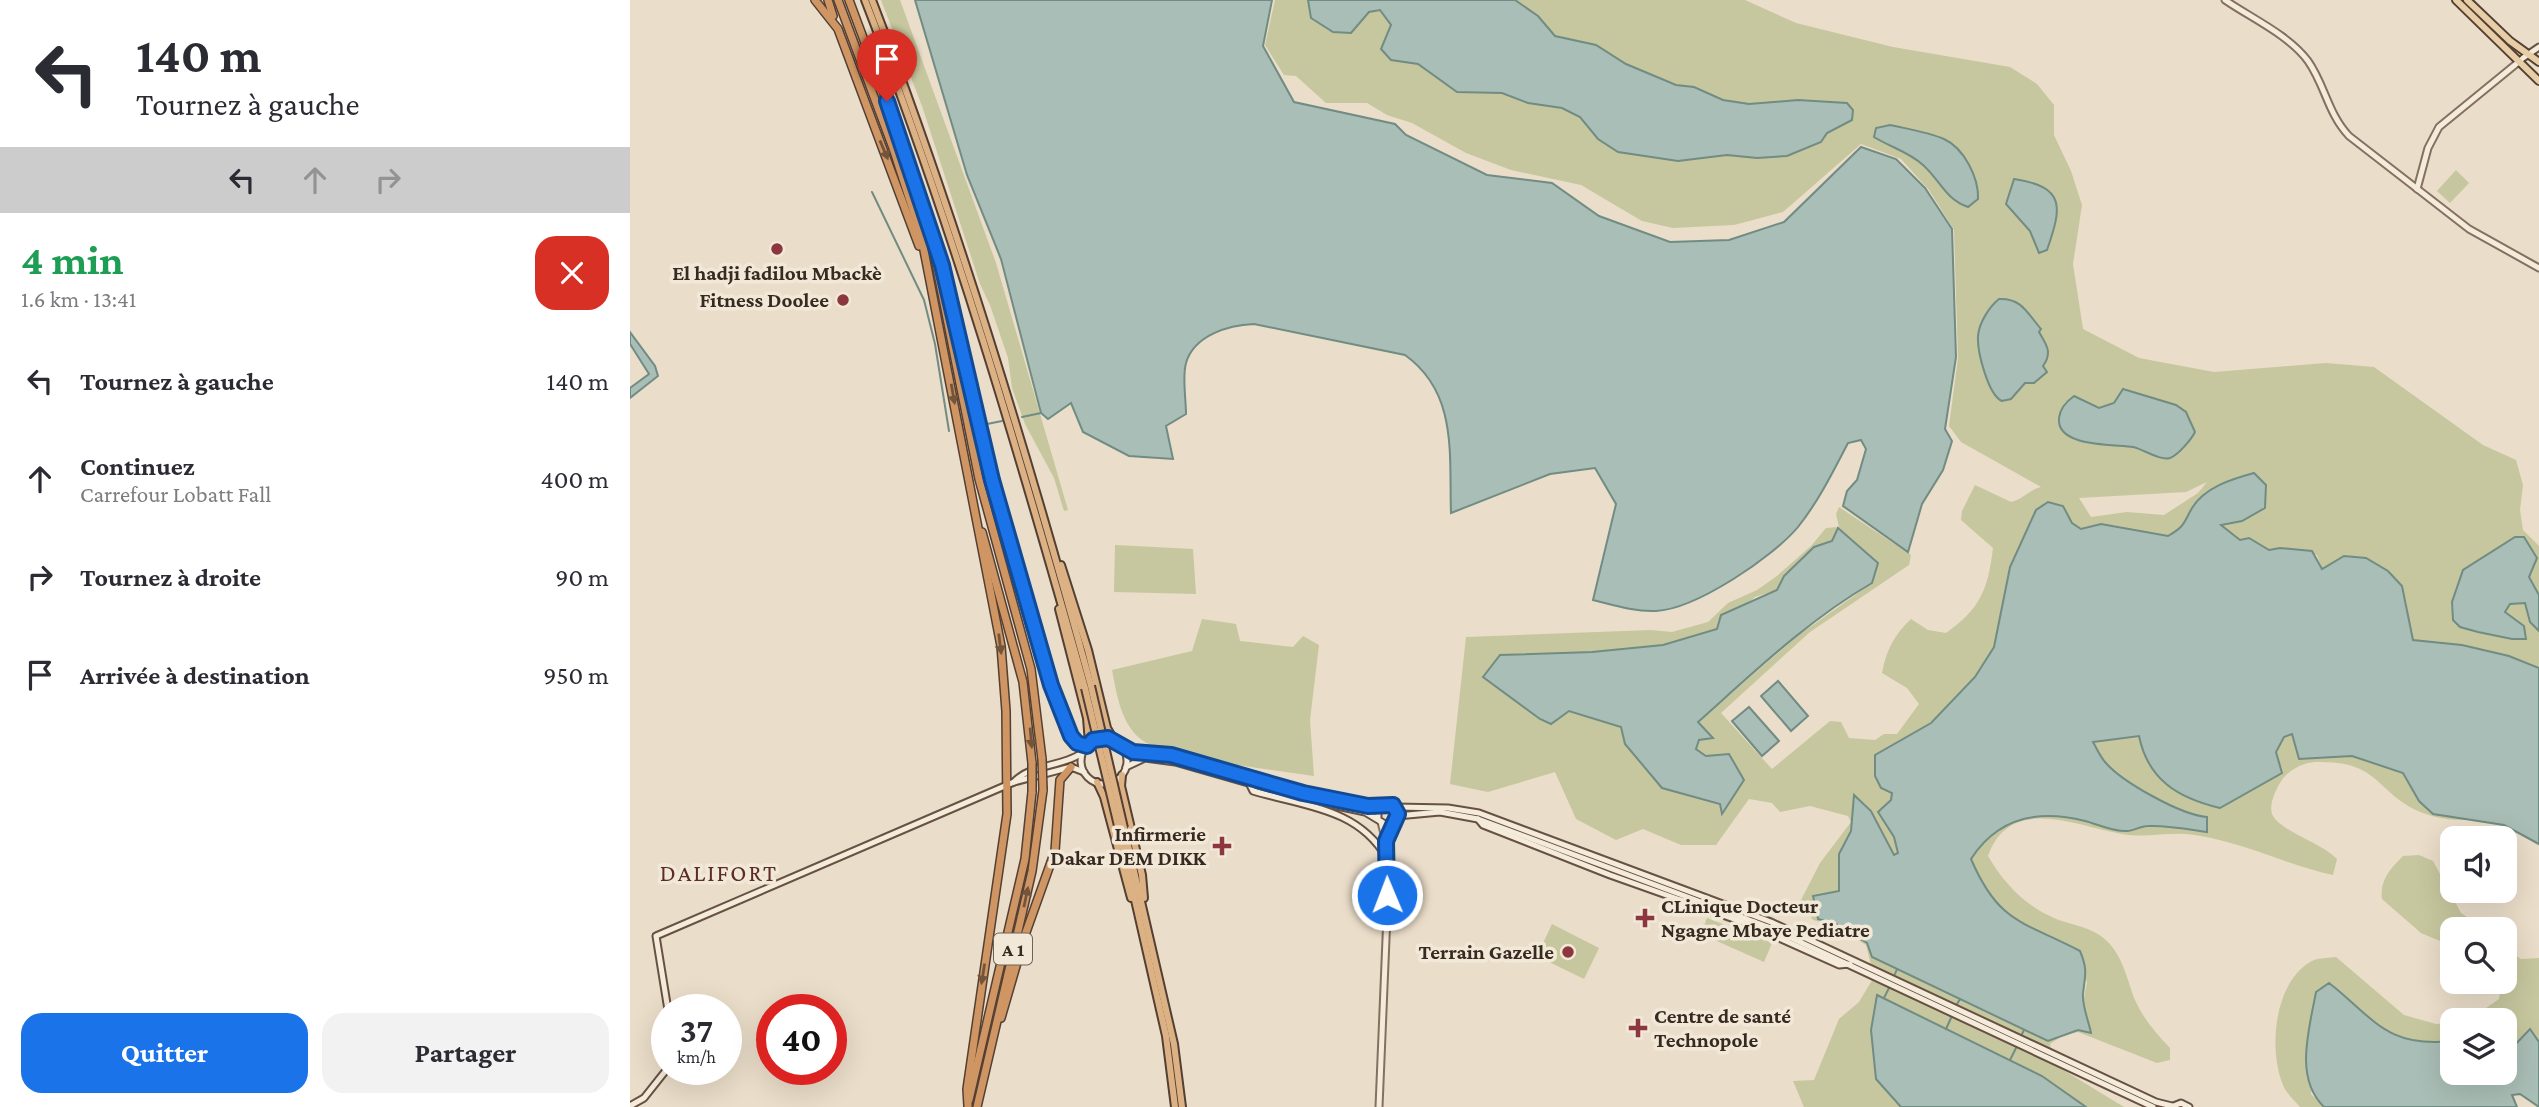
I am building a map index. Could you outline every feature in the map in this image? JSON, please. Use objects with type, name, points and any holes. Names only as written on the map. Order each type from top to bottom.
[{"type":"highway","points":[[816,0],[838,29]]},
{"type":"highway","points":[[828,0],[932,285]]},
{"type":"highway","name":"A 1","points":[[838,0],[893,148],[932,285],[969,481],[1021,672],[1032,763],[1032,793],[1025,859],[967,1106]]},
{"type":"highway","name":"A 1","points":[[849,0],[912,169],[932,239],[979,478],[1031,669],[1042,759],[1043,790],[1037,846],[977,1107]]},
{"type":"highway","points":[[865,0],[909,113],[1049,548],[1052,584],[1087,718],[1086,747],[1071,736],[1051,685],[1000,512],[948,292],[932,239]]},
{"type":"highway","points":[[872,0],[941,190],[1088,687],[1174,1044],[1182,1107]]},
{"type":"highway","points":[[967,1106],[967,1088],[1011,784],[1001,646],[969,481]]},
{"type":"highway","points":[[1049,548],[1067,578],[1107,728],[1114,740]]},
{"type":"highway","points":[[996,1024],[1004,1012],[1027,928],[1048,876],[1057,835],[1058,785],[1062,774],[1071,767]]},
{"type":"highway","points":[[1122,775],[1121,786],[1142,876],[1143,922],[1166,1036],[1175,1107]]},
{"type":"highway","points":[[1097,782],[1102,788],[1125,882],[1143,922]]},
{"type":"main road","points":[[2225,0],[2301,52],[2315,72],[2340,128],[2469,229],[2539,268]]},
{"type":"main road","points":[[2456,0],[2523,58],[2539,62]]},
{"type":"main road","points":[[2467,0],[2523,58],[2539,81]]},
{"type":"main road","points":[[2417,189],[2428,148],[2439,128],[2539,47]]},
{"type":"main road","points":[[1011,784],[1022,775],[1070,760],[1098,739],[1114,740],[1133,752],[1171,755],[1303,793],[1380,807],[1387,804],[1395,807],[1448,808],[1479,813],[1734,908],[1821,945],[2153,1100],[2171,1106],[2181,1103],[2189,1107]]},
{"type":"main road","points":[[1086,747],[1082,763],[1086,774]]},
{"type":"main road","points":[[1123,747],[1126,767]]},
{"type":"main road","points":[[665,994],[656,936],[1011,784],[1071,767],[1078,768],[1097,782],[1112,782],[1122,775],[1126,767],[1138,760],[1158,758],[1250,785],[1357,810],[1391,824]]},
{"type":"main road","points":[[1250,785],[1253,791],[1337,813],[1362,828],[1386,858]]},
{"type":"main road","points":[[1380,807],[1379,820],[1386,841]]},
{"type":"main road","points":[[1395,807],[1397,816]]},
{"type":"main road","points":[[1337,813],[1357,810]]},
{"type":"main road","points":[[1378,1107],[1386,841],[1391,824],[1397,816],[1440,812],[1478,819],[1729,911],[1850,964],[2153,1107]]},
{"type":"main road","points":[[1478,819],[1483,825],[1748,924],[1839,965],[1850,964]]},
{"type":"main road","points":[[1609,869],[1625,880]]},
{"type":"main road","points":[[630,1106],[644,1098],[654,1085]]},
{"type":"green space","points":[[881,0],[900,0],[996,263],[1068,510],[1064,511],[1054,478],[1025,424],[1012,388],[1008,358],[990,305],[980,284],[922,106]]},
{"type":"green space","points":[[1275,0],[1745,0],[1796,23],[1893,47],[2010,67],[2037,84],[2054,105],[2054,135],[2071,171],[2082,205],[2073,264],[2083,329],[2139,358],[2214,372],[2326,363],[2374,367],[2483,445],[2516,460],[2523,485],[2520,510],[2523,530],[2539,546],[2539,668],[2509,656],[2462,645],[2412,640],[2406,600],[2322,569],[2317,555],[2280,548],[2269,550],[2249,538],[2240,540],[2221,525],[2242,521],[2251,515],[2192,508],[2185,525],[2168,536],[2134,533],[2118,526],[2081,530],[2072,523],[2010,567],[1997,638],[1985,665],[1973,682],[1928,724],[1875,756],[1875,776],[1881,788],[1892,793],[1891,800],[1878,812],[1894,837],[1898,853],[1894,855],[1883,832],[1854,795],[1851,831],[1839,854],[1839,891],[1818,919],[1836,924],[1867,943],[1872,957],[2048,1041],[2078,1030],[2087,982],[2061,941],[2022,926],[1986,894],[1971,859],[1993,834],[2006,825],[2035,817],[2067,817],[2122,831],[2154,826],[2207,832],[2207,817],[2167,804],[2137,787],[2104,761],[2093,742],[2139,736],[2220,808],[2282,773],[2276,752],[2284,737],[2292,734],[2299,759],[2352,756],[2404,773],[2419,801],[2506,826],[2423,813],[2395,797],[2366,772],[2353,766],[2315,762],[2295,768],[2286,775],[2274,794],[2272,814],[2283,826],[2337,859],[2333,875],[2201,836],[2122,834],[2046,819],[2028,820],[2012,825],[1998,837],[1988,856],[1994,866],[2016,892],[2043,913],[2089,929],[2108,942],[2121,963],[2142,1014],[2170,1048],[2170,1060],[2157,1063],[2078,1032],[2062,1036],[2050,1044],[2055,1065],[2124,1107],[2086,1107],[2042,1076],[1877,995],[1876,1079],[1901,1107],[1804,1107],[1793,1081],[1814,1080],[1839,1019],[1859,1002],[1874,977],[1866,945],[1835,926],[1813,920],[1800,902],[1820,863],[1851,822],[1848,816],[1810,806],[1780,812],[1772,803],[1749,799],[1716,845],[1681,845],[1643,829],[1616,840],[1576,819],[1555,772],[1488,792],[1450,784],[1466,637],[1651,630],[1672,632],[1708,622],[1728,603],[1757,590],[1777,576],[1811,546],[1826,528],[1839,527],[1836,514],[1839,507],[1911,555],[1909,565],[1810,632],[1721,713],[1772,769],[1830,721],[1841,722],[1849,738],[1875,740],[1884,734],[1897,734],[1919,704],[1907,688],[1882,673],[1888,650],[1895,637],[1911,619],[1928,630],[1946,633],[1967,616],[1985,587],[1993,548],[1961,520],[1962,511],[1975,485],[2011,502],[2041,487],[1961,442],[1949,426],[1958,358],[1954,230],[1929,190],[1901,159],[1861,144],[1783,212],[1734,225],[1673,228],[1642,221],[1581,185],[1511,170],[1466,153],[1412,123],[1387,115],[1367,103],[1326,103],[1296,76],[1284,75],[1265,45]],"holes":[[[2207,482],[2198,493],[2164,515],[2127,512],[2091,517],[2079,498],[2186,492]],[[1832,541],[1872,583],[1799,635],[1698,722],[1712,738],[1699,739],[1696,748],[1744,780],[1721,813],[1720,804],[1689,796],[1622,727],[1569,711],[1551,724],[1540,719],[1483,677],[1592,652],[1663,645],[1717,629],[1755,597],[1777,590],[1800,560]]]},
{"type":"green space","points":[[2456,170],[2469,183],[2450,203],[2437,191]]},
{"type":"green space","points":[[1115,545],[1193,549],[1196,594],[1114,592]]},
{"type":"green space","points":[[1202,619],[1236,624],[1240,641],[1293,647],[1303,636],[1319,645],[1310,720],[1314,776],[1177,754],[1145,742],[1130,728],[1121,710],[1112,670],[1192,651]]},
{"type":"green space","points":[[2517,831],[2529,837],[2539,846],[2517,833]]},
{"type":"green space","points":[[2419,855],[2433,861],[2440,874],[2440,903],[2456,903],[2461,913],[2467,917],[2440,917],[2440,941],[2421,933],[2382,899],[2384,880],[2403,856]]},
{"type":"green space","points":[[1707,918],[1772,943],[1764,962],[1701,934]]},
{"type":"green space","name":"Terrain Gazelle","points":[[1552,924],[1599,948],[1584,979],[1537,956]]},
{"type":"green space","points":[[2517,956],[2521,959],[2539,958],[2539,1042],[2529,1030],[2517,1057],[2517,1008],[2486,1008],[2499,999],[2500,994],[2517,994]]},
{"type":"green space","points":[[2336,957],[2404,1015],[2440,1024],[2440,1042],[2411,1040],[2396,1035],[2370,1019],[2329,983],[2311,1094],[2324,1107],[2300,1107],[2284,1088],[2278,1070],[2276,1035],[2278,1016],[2290,982],[2301,969],[2314,960]]},
{"type":"shaded area","points":[[915,0],[1272,0],[1263,46],[1294,102],[1395,124],[1406,135],[1487,175],[1552,183],[1599,216],[1670,242],[1729,240],[1784,222],[1861,147],[1896,159],[1925,188],[1952,229],[1956,357],[1945,429],[1952,441],[1943,470],[1922,504],[1908,552],[1843,506],[1847,491],[1857,480],[1866,449],[1861,440],[1848,443],[1819,497],[1798,527],[1771,552],[1733,580],[1692,601],[1656,611],[1632,609],[1593,600],[1616,504],[1595,468],[1550,474],[1451,513],[1447,426],[1434,387],[1422,370],[1405,355],[1254,324],[1214,333],[1196,345],[1190,353],[1184,375],[1186,414],[1166,426],[1173,459],[1129,456],[1083,432],[1071,403],[1048,419],[1041,413],[1001,259],[967,175]]},
{"type":"shaded area","points":[[1308,0],[1515,0],[1538,16],[1555,36],[1596,45],[1626,64],[1676,85],[1694,87],[1723,100],[1749,104],[1798,100],[1847,103],[1853,110],[1852,120],[1827,133],[1821,142],[1787,156],[1757,158],[1727,155],[1678,161],[1618,152],[1598,139],[1580,117],[1562,108],[1528,103],[1502,93],[1457,92],[1418,64],[1391,60],[1381,49],[1391,25],[1380,10],[1369,12],[1351,33],[1333,32],[1311,18]]},
{"type":"shaded area","points":[[1890,125],[1931,134],[1951,143],[1969,164],[1976,182],[1978,199],[1968,207],[1960,204],[1918,160],[1874,137],[1876,128]]},
{"type":"shaded area","points":[[2014,179],[2043,187],[2056,201],[2055,222],[2047,250],[2039,253],[2030,231],[2006,204]]},
{"type":"shaded area","points":[[1999,299],[2013,301],[2028,312],[2041,329],[2039,332],[2048,352],[2043,366],[2047,372],[2034,383],[2025,383],[2011,399],[2002,401],[1988,382],[1978,343],[1982,321]]},
{"type":"shaded area","points":[[630,332],[655,366],[658,376],[630,398],[630,388],[649,374],[630,344]]},
{"type":"shaded area","points":[[2123,389],[2176,405],[2186,412],[2195,432],[2177,454],[2166,458],[2133,447],[2088,443],[2067,435],[2061,428],[2061,411],[2074,396],[2099,408],[2114,403]]},
{"type":"shaded area","points":[[2254,473],[2266,485],[2265,508],[2242,521],[2221,525],[2240,540],[2249,538],[2269,550],[2280,548],[2312,551],[2322,569],[2344,556],[2366,558],[2388,571],[2402,586],[2413,640],[2462,645],[2509,656],[2539,668],[2539,844],[2517,832],[2517,826],[2433,814],[2419,801],[2403,773],[2352,756],[2299,759],[2292,734],[2284,737],[2276,752],[2282,773],[2220,808],[2205,804],[2167,785],[2150,764],[2139,736],[2093,742],[2105,762],[2124,779],[2168,804],[2207,817],[2207,832],[2155,826],[2122,831],[2068,817],[2035,817],[2007,825],[1982,845],[1971,859],[1981,880],[2003,909],[2028,926],[2080,951],[2085,968],[2084,1004],[2091,1033],[2078,1030],[2048,1041],[1872,957],[1867,943],[1836,924],[1818,919],[1813,896],[1839,891],[1839,854],[1851,831],[1854,795],[1871,811],[1894,855],[1898,853],[1894,837],[1878,812],[1891,800],[1892,793],[1881,788],[1875,776],[1875,755],[1931,723],[1975,677],[1994,647],[2010,567],[2036,510],[2048,502],[2063,506],[2072,523],[2081,529],[2101,524],[2168,536],[2181,527],[2197,501],[2228,481]]},
{"type":"shaded area","points":[[1838,528],[1878,563],[1872,583],[1803,630],[1698,722],[1713,738],[1699,740],[1696,749],[1706,756],[1729,754],[1744,780],[1722,814],[1720,804],[1662,788],[1625,744],[1621,727],[1569,711],[1551,724],[1540,719],[1483,677],[1500,655],[1592,652],[1663,645],[1717,629],[1721,615],[1777,590],[1784,576],[1814,547],[1832,541]]},
{"type":"shaded area","points":[[2515,537],[2524,537],[2537,558],[2529,577],[2539,595],[2539,631],[2530,622],[2525,603],[2510,604],[2505,612],[2524,626],[2526,639],[2512,639],[2460,627],[2453,620],[2452,602],[2463,570]]},
{"type":"shaded area","points":[[1778,681],[1808,716],[1791,731],[1761,696]]},
{"type":"shaded area","points":[[1749,707],[1779,741],[1762,756],[1732,721]]},
{"type":"shaded area","points":[[2329,983],[2370,1019],[2396,1035],[2411,1040],[2440,1042],[2440,1085],[2517,1085],[2517,1043],[2530,1029],[2539,1042],[2539,1107],[2520,1094],[2512,1095],[2517,1107],[2324,1107],[2309,1082],[2306,1068],[2316,992]]},
{"type":"shaded area","points":[[1877,995],[2042,1076],[2086,1107],[1901,1107],[1876,1079],[1871,1030]]},
{"type":"waterway","points":[[872,192],[924,300],[935,344],[949,431]]},
{"type":"waterway","points":[[1022,417],[1041,413]]},
{"type":"waterway","points":[[987,424],[1002,421]]},
{"type":"waterway","points":[[1895,974],[1897,969]]},
{"type":"waterway","points":[[1884,998],[1889,988]]},
{"type":"waterway","points":[[1957,1004],[1960,999]]},
{"type":"waterway","points":[[1946,1029],[1951,1018]]},
{"type":"waterway","points":[[2022,1034],[2024,1030]]},
{"type":"waterway","points":[[2010,1060],[2016,1048]]},
{"type":"place","name":"El hadji fadilou Mbackè","points":[[777,249]]},
{"type":"place","name":"Fitness Doolee","points":[[843,300]]},
{"type":"place","name":"Infirmerie Dakar DEM DIKK","points":[[1222,846]]},
{"type":"place","name":"CLinique Docteur Ngagne Mbaye Pediatre","points":[[1645,918]]},
{"type":"place","name":"Terrain Gazelle","points":[[1568,952]]},
{"type":"place","name":"Centre de santé Technopole","points":[[1638,1028]]},
{"type":"district","name":"DALIFORT","points":[[719,872]]},
{"type":"route","points":[[887,101],[942,265],[965,374],[1000,512],[1040,638],[1051,685],[1071,736],[1077,743],[1087,746],[1093,740],[1108,738],[1133,752],[1171,755],[1303,793],[1368,806],[1393,805],[1398,814],[1391,824],[1386,841],[1387,895]]}]
